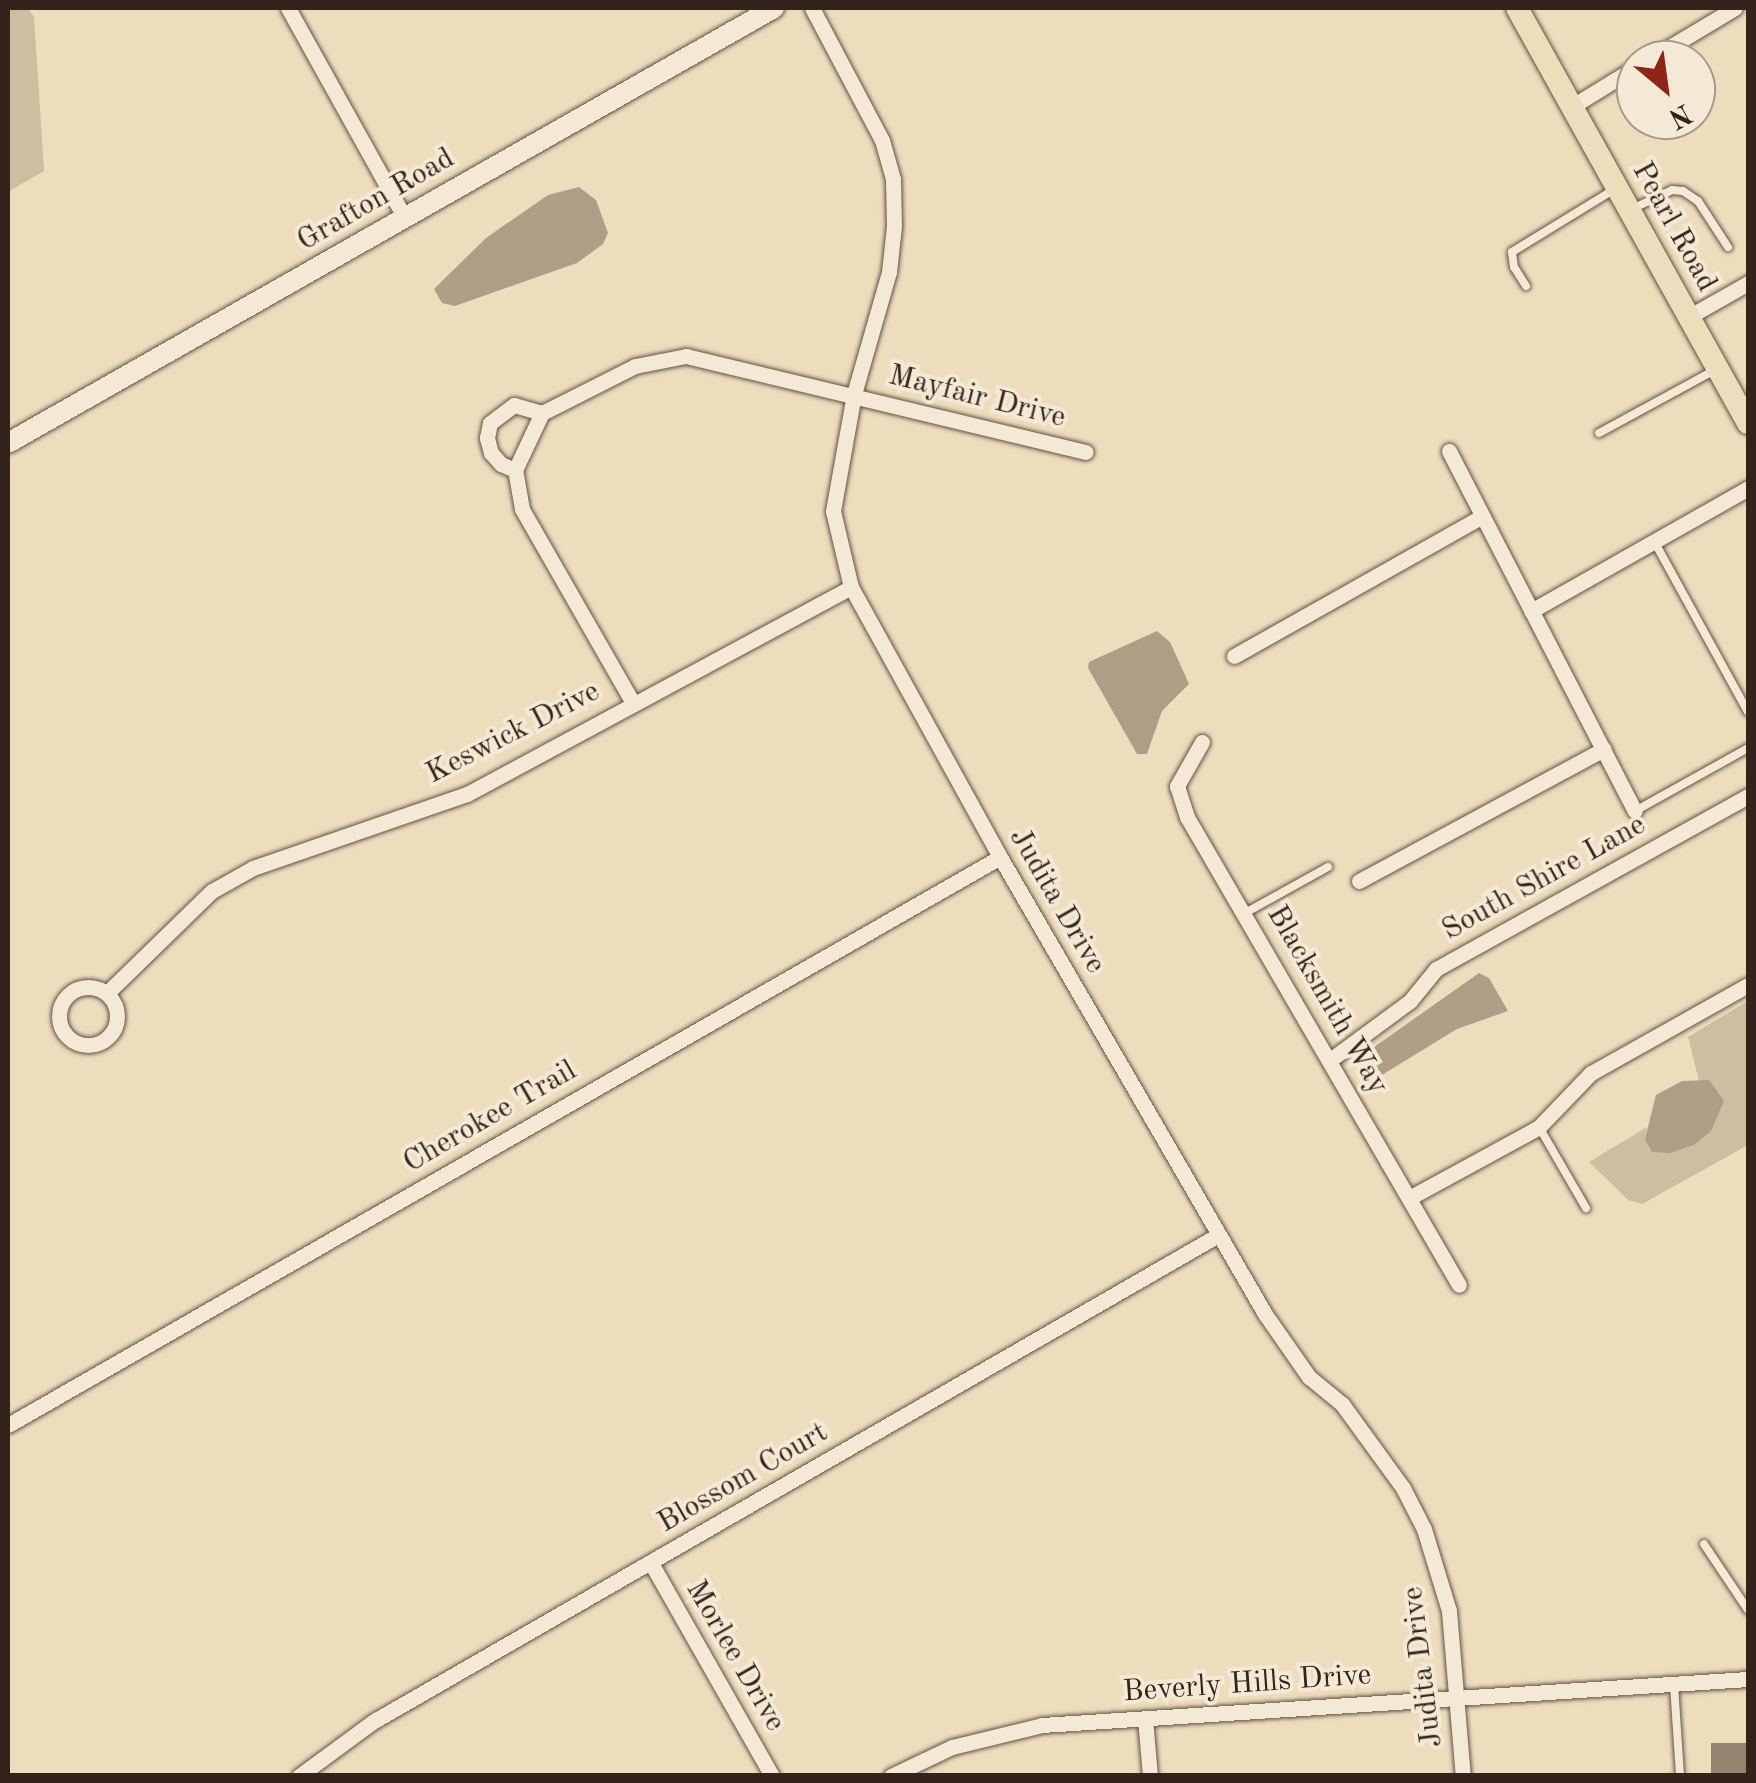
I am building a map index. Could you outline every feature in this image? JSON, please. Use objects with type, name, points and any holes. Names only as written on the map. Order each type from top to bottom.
[{"type":"main road","name":"Pearl Road","points":[[1517,8],[1748,423]]},
{"type":"street","points":[[288,8],[405,218]]},
{"type":"street","name":"Grafton Road","points":[[8,443],[774,8]]},
{"type":"street","name":"Judita Drive","points":[[812,8],[882,140],[893,178],[894,226],[888,272],[838,462],[833,511],[851,587],[1000,857],[1218,1235],[1309,1377],[1342,1404],[1404,1488],[1424,1529],[1442,1583],[1455,1654],[1463,1776]]},
{"type":"street","points":[[1681,40],[1735,8]]},
{"type":"street","points":[[1571,106],[1616,80]]},
{"type":"street","points":[[1690,316],[1748,283]]},
{"type":"street","name":"Mayfair Drive","points":[[542,413],[635,366],[686,356],[1086,452]]},
{"type":"street","points":[[515,470],[501,464],[491,453],[487,438],[490,423],[514,405],[542,413],[515,470],[522,509],[633,703]]},
{"type":"street","points":[[1449,452],[1636,811]]},
{"type":"street","points":[[1531,611],[1748,488]]},
{"type":"street","points":[[1234,656],[1482,516]]},
{"type":"street","name":"Keswick Drive","points":[[107,993],[212,891],[253,868],[467,794],[851,587]]},
{"type":"street","name":"Blacksmith Way","points":[[1202,742],[1177,786],[1188,817],[1459,1285]]},
{"type":"street","points":[[1359,880],[1604,749]]},
{"type":"street","name":"South Shire Lane","points":[[1330,1060],[1410,1001],[1436,969],[1748,796]]},
{"type":"street","name":"Cherokee Trail","points":[[8,1426],[1000,857]]},
{"type":"street","points":[[1409,1198],[1539,1127],[1591,1073],[1748,984]]},
{"type":"street","name":"Blossom Court","points":[[299,1776],[374,1721],[1218,1235]]},
{"type":"street","name":"Morlee Drive","points":[[651,1563],[772,1776]]},
{"type":"street","name":"Beverly Hills Drive","points":[[891,1776],[952,1747],[1000,1733],[1146,1718],[1748,1679]]},
{"type":"street","points":[[1146,1718],[1150,1776]]},
{"type":"lane","points":[[1526,286],[1514,267],[1512,252],[1526,239],[1617,187]]},
{"type":"lane","points":[[1630,210],[1672,190],[1683,190],[1698,201],[1728,247]]},
{"type":"lane","points":[[1598,433],[1719,368]]},
{"type":"lane","points":[[1654,542],[1748,712]]},
{"type":"lane","points":[[1636,811],[1748,748]]},
{"type":"lane","points":[[1246,913],[1328,866]]},
{"type":"lane","points":[[1539,1127],[1586,1208]]},
{"type":"lane","points":[[1704,1544],[1748,1610]]},
{"type":"lane","points":[[1674,1685],[1680,1776]]},
{"type":"shaded area","points":[[8,8],[28,8],[34,17],[44,171],[8,192]]},
{"type":"shaded area","points":[[579,187],[596,200],[608,233],[603,244],[577,263],[455,306],[442,303],[434,289],[486,238],[548,195]]},
{"type":"shaded area","points":[[1157,631],[1170,642],[1189,684],[1162,711],[1147,754],[1137,754],[1088,668],[1089,662]]},
{"type":"shaded area","points":[[1479,973],[1489,978],[1508,1011],[1457,1029],[1377,1078],[1371,1072],[1362,1058]]},
{"type":"shaded area","points":[[1748,1001],[1748,1145],[1642,1204],[1628,1200],[1589,1162],[1647,1127],[1645,1139],[1709,1081],[1699,1081],[1688,1037]]},
{"type":"shaded area","points":[[1709,1080],[1724,1101],[1711,1131],[1694,1145],[1670,1153],[1652,1152],[1645,1139],[1656,1095],[1682,1081]]},
{"type":"building","points":[[1711,1743],[1748,1743],[1748,1776],[1711,1776]]}]
